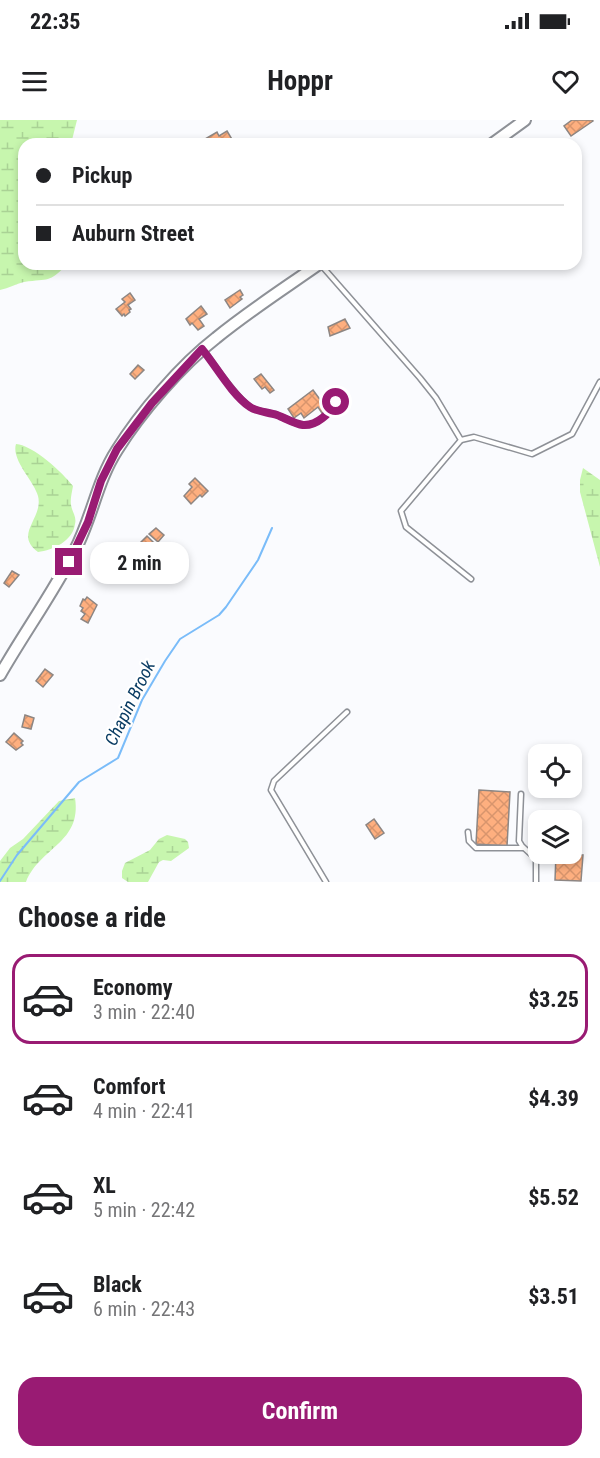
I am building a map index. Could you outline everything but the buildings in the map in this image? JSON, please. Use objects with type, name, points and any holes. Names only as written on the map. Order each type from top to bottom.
[{"type":"street","points":[[500,138],[525,120]]},
{"type":"street","points":[[0,675],[76,549],[88,522],[101,481],[117,449],[152,403],[202,349],[311,270]]},
{"type":"lane","points":[[325,270],[436,398],[461,440]]},
{"type":"lane","points":[[202,349],[237,393],[249,406],[257,410],[304,425],[330,413],[336,402]]},
{"type":"lane","points":[[471,579],[406,526],[401,511],[461,440],[474,437],[532,454],[572,434],[600,382]]},
{"type":"lane","points":[[326,882],[270,790],[274,781],[347,712]]},
{"type":"lane","points":[[521,795],[519,841],[523,848],[536,859],[536,882]]},
{"type":"lane","points":[[468,832],[469,841],[476,848],[523,848]]},
{"type":"green space","points":[[0,120],[77,120],[72,138],[18,138],[18,270],[61,270],[48,279],[24,282],[0,290]]},
{"type":"green space","points":[[16,444],[39,454],[73,486],[71,503],[75,521],[73,530],[61,544],[44,551],[38,552],[28,539],[39,504],[38,496],[17,457]]},
{"type":"green space","points":[[583,468],[600,480],[600,567],[580,492]]},
{"type":"green space","points":[[75,798],[72,825],[58,844],[32,870],[26,882],[0,882],[0,861],[10,848],[23,839],[59,801]]},
{"type":"green space","points":[[167,835],[185,839],[189,848],[171,861],[159,862],[148,882],[128,882],[122,878],[125,863],[150,850],[159,839]]},
{"type":"waterway","name":"Chapin Brook","points":[[0,881],[17,855],[79,782],[118,758],[142,700],[165,661],[180,639],[219,615],[226,607],[258,560],[272,528]]},
{"type":"route","points":[[69,562],[88,522],[101,481],[117,449],[152,403],[202,349],[249,406],[257,410],[304,425],[330,413],[336,402]]}]
